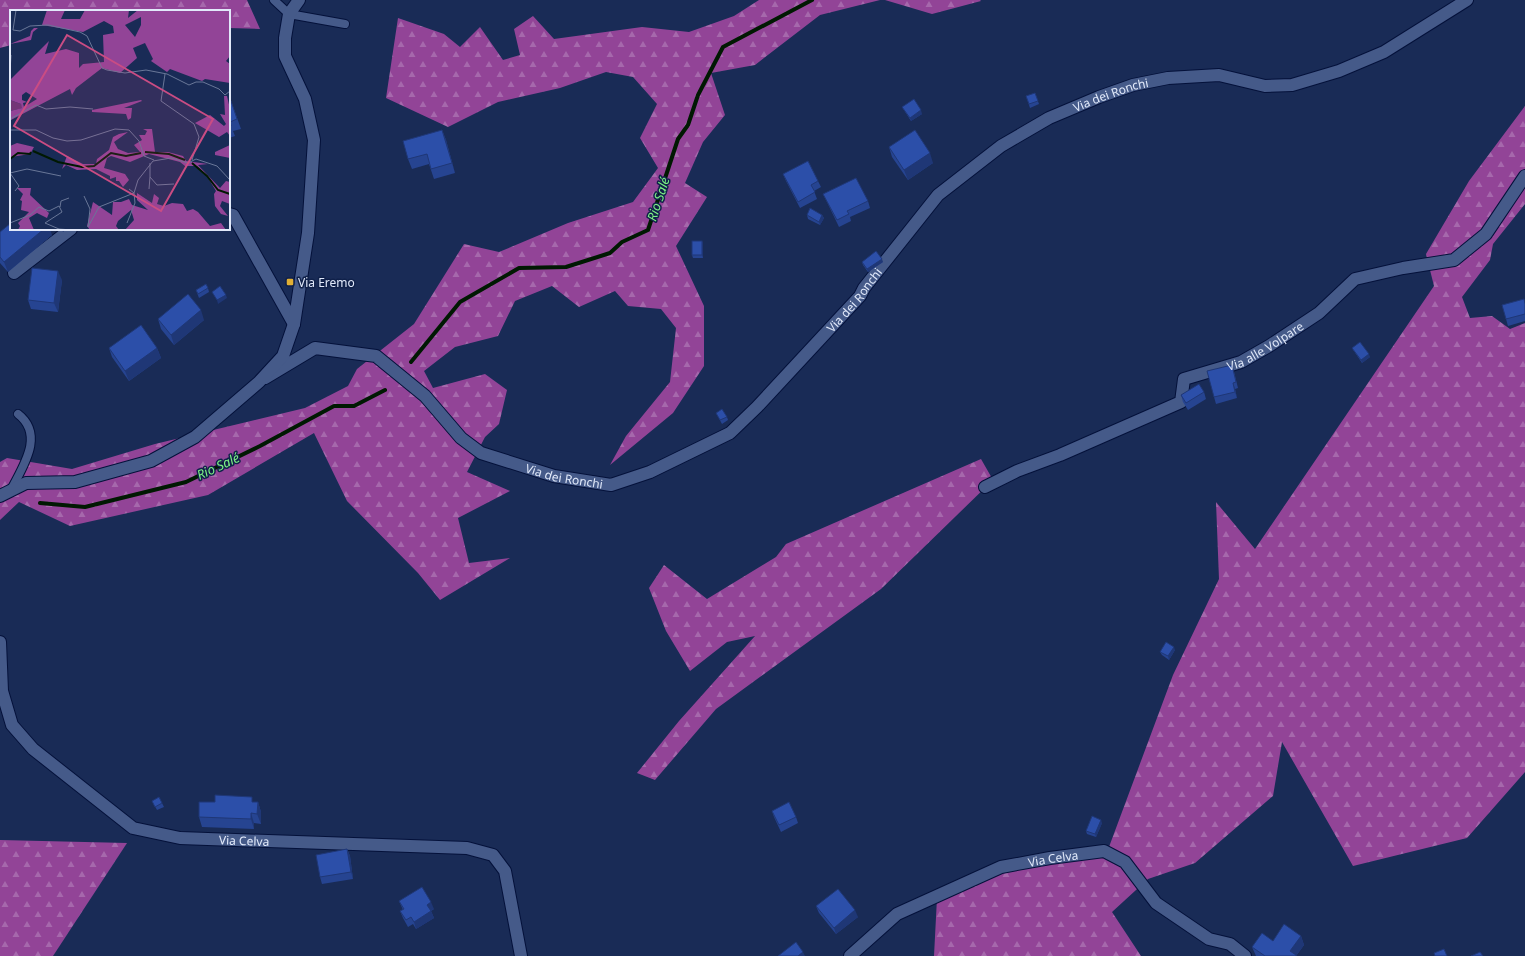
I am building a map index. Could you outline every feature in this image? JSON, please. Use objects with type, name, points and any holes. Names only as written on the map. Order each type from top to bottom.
[{"type":"street","points":[[5,494],[26,483],[76,482],[151,461],[195,437],[259,382],[283,356],[294,324],[308,232],[314,140],[304,99],[285,56],[285,38],[289,14],[299,0]]},
{"type":"street","name":"Via dei Ronchi","points":[[259,382],[315,348],[376,356],[425,396],[461,438],[481,453],[554,476],[611,485],[650,472],[730,433],[757,407],[860,296],[864,288],[938,195],[1001,146],[1049,118],[1120,90],[1168,78],[1219,76],[1265,86],[1292,85],[1339,71],[1384,52],[1467,0]]},
{"type":"street","name":"Via alle Volpare","points":[[985,487],[1017,471],[1060,455],[1181,402],[1184,380],[1241,362],[1269,346],[1319,313],[1355,279],[1403,268],[1454,260],[1486,234],[1525,176]]},
{"type":"street","points":[[230,212],[294,324]]},
{"type":"street","points":[[14,273],[70,230]]},
{"type":"street","name":"Via Celva","points":[[0,642],[2,691],[12,725],[33,749],[133,828],[180,838],[467,848],[493,855],[505,871],[521,956]]},
{"type":"street","name":"Via Celva","points":[[850,956],[897,914],[1002,867],[1050,858],[1104,851],[1124,862],[1156,903],[1209,939],[1230,944],[1245,956]]},
{"type":"lane","points":[[274,0],[289,14],[345,24]]},
{"type":"lane","points":[[5,494],[29,453],[31,434],[26,421],[18,414]]},
{"type":"green space","points":[[0,0],[247,0],[260,29],[230,28],[230,10],[10,10],[10,45],[0,48]]},
{"type":"green space","points":[[759,0],[880,0],[820,15],[755,65],[711,73],[725,115],[703,142],[685,183],[707,197],[676,246],[704,306],[704,366],[673,413],[610,465],[626,436],[670,382],[676,328],[661,309],[628,306],[615,291],[579,307],[552,286],[515,301],[498,336],[455,347],[424,371],[433,388],[485,374],[507,390],[499,424],[485,437],[467,472],[510,491],[458,518],[469,563],[510,558],[440,600],[418,573],[347,501],[314,433],[208,495],[70,526],[19,502],[0,520],[0,462],[7,458],[72,469],[155,444],[305,408],[348,386],[357,369],[414,324],[464,244],[499,252],[568,223],[633,202],[658,168],[640,138],[657,104],[633,77],[606,72],[560,88],[498,102],[448,127],[386,98],[398,18],[444,34],[460,47],[480,27],[503,60],[520,55],[514,29],[533,16],[554,39],[642,27],[689,32],[734,16]]},
{"type":"green space","points":[[885,0],[980,0],[981,1],[932,14]]},
{"type":"green space","points":[[1525,106],[1525,204],[1493,244],[1490,260],[1462,297],[1470,318],[1492,316],[1510,329],[1525,323],[1525,772],[1467,838],[1353,866],[1282,742],[1273,796],[1195,863],[1148,879],[1112,912],[1141,956],[934,956],[937,898],[1003,872],[1106,855],[1173,675],[1219,579],[1216,502],[1255,549],[1434,286],[1426,254],[1469,181]]},
{"type":"green space","points":[[981,459],[993,480],[881,589],[716,709],[655,780],[637,773],[679,721],[755,636],[727,642],[690,671],[666,631],[649,588],[664,565],[707,599],[776,557],[786,544]]},
{"type":"green space","points":[[0,840],[127,843],[53,956],[0,956]]},
{"type":"building","points":[[1035,93],[1038,101],[1029,104],[1026,96]]},
{"type":"building","points":[[914,99],[921,110],[910,118],[902,107]]},
{"type":"building","points":[[230,101],[231,101],[237,119],[230,122]]},
{"type":"building","points":[[442,130],[452,163],[431,169],[427,154],[408,159],[403,141]]},
{"type":"building","points":[[915,130],[930,153],[904,170],[889,147]]},
{"type":"building","points":[[808,161],[818,181],[811,185],[815,192],[798,202],[783,174]]},
{"type":"building","points":[[856,178],[868,201],[847,211],[849,214],[837,220],[823,194]]},
{"type":"building","points":[[810,208],[822,215],[819,222],[807,215]]},
{"type":"building","points":[[10,224],[10,230],[43,230],[4,262],[0,257],[0,232]]},
{"type":"building","points":[[692,241],[702,241],[702,255],[692,255]]},
{"type":"building","points":[[876,251],[882,259],[867,269],[862,262]]},
{"type":"building","points":[[32,268],[58,271],[54,303],[28,300]]},
{"type":"building","points":[[206,284],[208,288],[198,294],[196,290]]},
{"type":"building","points":[[220,286],[226,295],[217,300],[212,292]]},
{"type":"building","points":[[188,294],[201,310],[171,335],[158,319]]},
{"type":"building","points":[[1524,299],[1525,314],[1506,319],[1502,305]]},
{"type":"building","points":[[141,325],[157,348],[125,371],[109,348]]},
{"type":"building","points":[[1360,342],[1369,354],[1361,360],[1352,348]]},
{"type":"building","points":[[1232,365],[1236,382],[1233,383],[1235,392],[1214,397],[1207,371]]},
{"type":"building","points":[[1199,384],[1204,392],[1186,403],[1181,395]]},
{"type":"building","points":[[722,409],[727,417],[720,420],[716,413]]},
{"type":"building","points":[[1166,642],[1174,647],[1168,656],[1160,652]]},
{"type":"building","points":[[215,795],[252,797],[252,802],[258,802],[257,814],[251,813],[251,819],[199,817],[199,802],[215,802]]},
{"type":"building","points":[[159,797],[162,803],[155,807],[152,801]]},
{"type":"building","points":[[789,802],[796,817],[779,825],[772,811]]},
{"type":"building","points":[[1092,816],[1101,820],[1095,834],[1086,831]]},
{"type":"building","points":[[347,849],[351,872],[320,877],[316,855]]},
{"type":"building","points":[[422,887],[431,902],[427,905],[431,911],[414,922],[411,917],[406,920],[400,911],[404,909],[399,901]]},
{"type":"building","points":[[838,889],[855,910],[834,928],[816,906]]},
{"type":"building","points":[[1284,924],[1301,936],[1290,951],[1296,956],[1265,956],[1252,947],[1262,933],[1273,941]]},
{"type":"building","points":[[796,942],[803,952],[798,956],[778,956]]},
{"type":"building","points":[[1444,949],[1447,956],[1435,956],[1434,953]]},
{"type":"building","points":[[1480,952],[1483,956],[1471,956]]},
{"type":"waterway","name":"Rio Salé","points":[[411,362],[460,302],[519,268],[566,267],[610,253],[622,242],[648,230],[678,139],[688,125],[698,95],[723,47],[812,0]]},
{"type":"waterway","name":"Rio Salé","points":[[40,503],[85,507],[186,482],[260,446],[334,406],[354,406],[385,390]]},
{"type":"place","name":"Via Eremo","points":[[290,282]]}]
